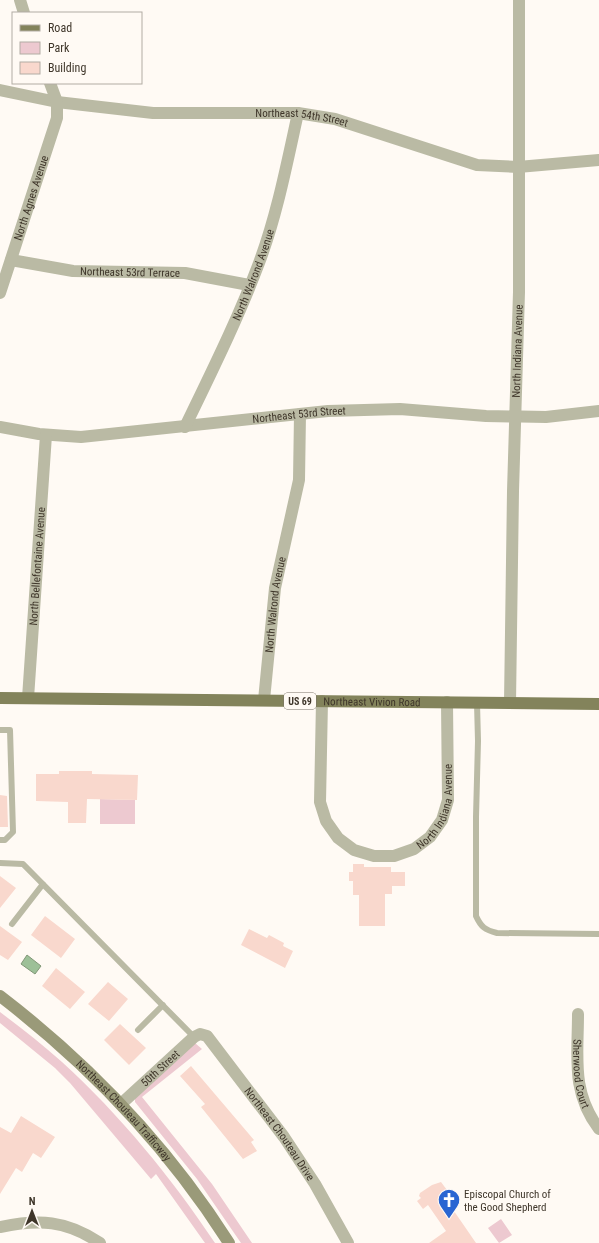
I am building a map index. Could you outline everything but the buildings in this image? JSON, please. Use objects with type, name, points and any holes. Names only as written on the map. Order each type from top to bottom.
[{"type":"main road","name":"Northeast Vivion Road","points":[[0,698],[599,704]]},
{"type":"main road","name":"Northeast Chouteau Trafficway","points":[[0,996],[57,1043],[121,1104],[177,1169],[229,1243]]},
{"type":"street","points":[[20,0],[24,12]]},
{"type":"street","name":"North Indiana Avenue","points":[[510,703],[515,416],[519,292],[519,0]]},
{"type":"street","points":[[50,84],[57,102]]},
{"type":"street","name":"Northeast 54th Street","points":[[0,90],[57,102],[153,113],[298,113],[335,119],[477,165],[518,167],[599,160]]},
{"type":"street","name":"North Agnes Avenue","points":[[0,293],[57,118],[57,102]]},
{"type":"street","name":"North Walrond Avenue","points":[[185,427],[238,315],[259,263],[280,190],[298,113]]},
{"type":"street","name":"Northeast 53rd Terrace","points":[[11,260],[73,271],[185,273],[249,285]]},
{"type":"street","name":"Northeast 53rd Street","points":[[0,427],[46,434],[81,437],[371,408],[486,416],[546,417],[599,411]]},
{"type":"street","name":"North Walrond Avenue","points":[[264,700],[275,588],[299,480],[300,414]]},
{"type":"street","name":"North Bellefontaine Avenue","points":[[28,698],[46,434]]},
{"type":"street","name":"North Indiana Avenue","points":[[322,701],[320,802],[326,821],[338,838],[354,850],[374,856],[394,856],[414,849],[430,837],[442,820],[448,800],[447,702]]},
{"type":"street","name":"Sherwood Court","points":[[578,1014],[578,1078],[580,1092],[584,1106],[599,1129]]},
{"type":"street","name":"50th Street","points":[[121,1104],[197,1036]]},
{"type":"street","name":"Northeast Chouteau Drive","points":[[197,1036],[207,1036],[284,1137],[315,1184],[348,1243]]},
{"type":"street","points":[[0,1227],[34,1222],[48,1222],[76,1229],[100,1243]]},
{"type":"lane","points":[[477,703],[476,916],[479,924],[485,930],[497,933],[599,934]]},
{"type":"lane","points":[[0,730],[10,730],[13,832],[5,840],[0,840]]},
{"type":"lane","points":[[0,862],[23,864],[163,1005],[197,1036]]},
{"type":"lane","points":[[12,924],[43,884]]},
{"type":"lane","points":[[138,1030],[163,1005]]},
{"type":"green space","points":[[100,799],[135,800],[135,824],[100,824]]},
{"type":"green space","points":[[0,1012],[54,1055],[104,1103],[163,1171],[215,1243],[205,1243],[156,1174],[151,1179],[70,1083],[55,1068],[0,1023]]},
{"type":"green space","points":[[195,1043],[202,1049],[142,1097],[212,1184],[252,1243],[241,1243],[197,1179],[135,1102],[135,1098]]},
{"type":"green space","points":[[501,1219],[512,1235],[499,1243],[488,1228]]},
{"type":"shaded area","points":[[27,955],[41,966],[35,974],[21,964]]},
{"type":"place","name":"Episcopal Church of the Good Shepherd","points":[[449,1220]]}]
